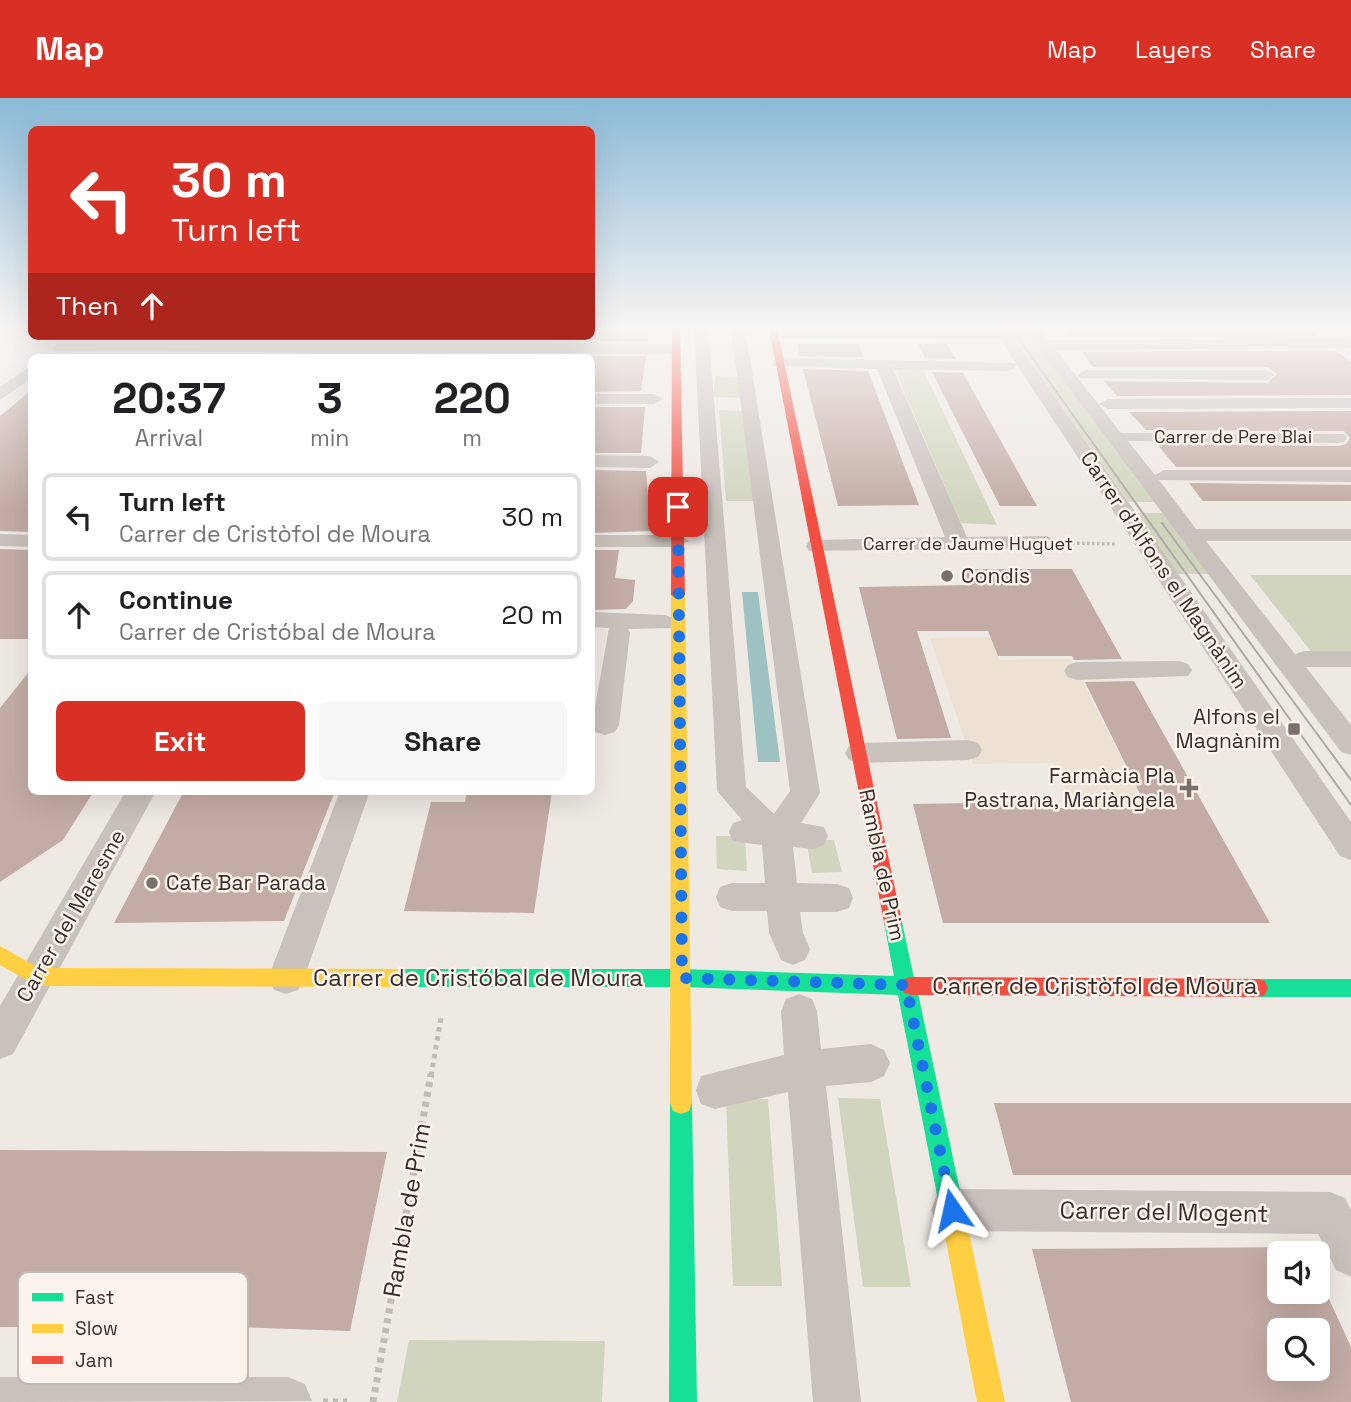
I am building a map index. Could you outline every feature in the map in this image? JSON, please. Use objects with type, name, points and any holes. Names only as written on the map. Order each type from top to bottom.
[{"type":"main road","points":[[676,389],[683,1402]]},
{"type":"main road","name":"Rambla de Prim","points":[[784,389],[991,1402]]},
{"type":"main road","points":[[0,954],[37,977]]},
{"type":"main road","name":"Carrer de Cristóbal de Moura","points":[[37,977],[682,978],[790,964]]},
{"type":"main road","name":"Carrer de Cristòfol de Moura","points":[[790,964],[906,985],[986,989],[1351,988]]},
{"type":"street","points":[[705,389],[732,791],[776,835],[805,1069],[837,1402]]},
{"type":"street","points":[[747,389],[799,768],[805,793],[776,835]]},
{"type":"street","points":[[894,389],[958,542]]},
{"type":"street","name":"Carrer d'Alfons el Magnànim","points":[[1037,389],[1351,847]]},
{"type":"street","name":"Carrer d'Alfons el Magnànim","points":[[1077,389],[1351,745]]},
{"type":"street","points":[[1282,389],[1345,443]]},
{"type":"street","points":[[595,400],[654,399]]},
{"type":"street","points":[[1108,404],[1351,403]]},
{"type":"street","name":"Carrer de Pere Blai","points":[[1128,436],[1345,443]]},
{"type":"street","points":[[595,461],[650,462]]},
{"type":"street","points":[[1164,476],[1351,477]]},
{"type":"street","points":[[1191,535],[1351,535]]},
{"type":"street","points":[[0,540],[28,541]]},
{"type":"street","points":[[595,541],[678,541]]},
{"type":"street","name":"Carrer de Jaume Huguet","points":[[817,546],[1047,542]]},
{"type":"street","points":[[595,620],[666,623]]},
{"type":"street","points":[[608,725],[618,633]]},
{"type":"street","points":[[1304,659],[1351,659]]},
{"type":"street","points":[[1077,671],[1180,670]]},
{"type":"street","points":[[859,753],[968,750]]},
{"type":"street","name":"Carrer del Maresme","points":[[0,1041],[139,795]]},
{"type":"street","name":"Carrer de Cristóbal de Moura","points":[[286,978],[354,795]]},
{"type":"street","points":[[744,832],[813,836]]},
{"type":"street","points":[[732,897],[837,898]]},
{"type":"street","points":[[715,1090],[805,1069],[871,1063]]},
{"type":"street","name":"Carrer del Mogent","points":[[952,1210],[1330,1213],[1351,1255]]},
{"type":"street","points":[[0,1401],[288,1401]]},
{"type":"path","name":"Carrer de Jaume Huguet","points":[[1047,542],[1120,544]]},
{"type":"path","name":"Rambla de Prim","points":[[373,1402],[440,1018]]},
{"type":"green space","points":[[714,389],[742,389],[742,398],[713,397]]},
{"type":"green space","points":[[903,389],[932,389],[997,525],[961,523]]},
{"type":"green space","points":[[1049,389],[1070,389],[1154,502],[1129,502]]},
{"type":"green space","points":[[719,410],[743,411],[755,501],[726,501]]},
{"type":"green space","points":[[1137,513],[1162,513],[1215,574],[1175,574]]},
{"type":"green space","points":[[1250,575],[1351,575],[1351,655],[1314,655]]},
{"type":"green space","points":[[716,836],[745,836],[747,871],[717,869]]},
{"type":"green space","points":[[806,840],[834,840],[842,872],[812,873]]},
{"type":"green space","points":[[838,1098],[880,1099],[911,1287],[863,1287]]},
{"type":"green space","points":[[726,1099],[768,1099],[782,1286],[733,1286]]},
{"type":"green space","points":[[409,1340],[605,1341],[602,1402],[397,1402]]},
{"type":"shaded area","points":[[990,637],[1000,660],[1071,659],[1146,807],[1073,808],[1054,763],[973,764],[930,638]]},
{"type":"water","points":[[742,592],[758,592],[780,762],[758,762]]},
{"type":"building","points":[[595,389],[641,389],[641,391],[595,392]]},
{"type":"building","points":[[808,389],[875,389],[919,505],[838,506]]},
{"type":"building","points":[[941,389],[972,389],[1037,506],[1000,506]]},
{"type":"building","points":[[1111,389],[1351,389],[1351,395],[1117,396]]},
{"type":"building","points":[[28,393],[28,532],[0,531],[0,416]]},
{"type":"building","points":[[595,407],[645,407],[641,453],[595,453]]},
{"type":"building","points":[[1351,411],[1351,467],[1176,467],[1157,444],[1338,446],[1346,444],[1350,438],[1344,431],[1146,430],[1129,412]]},
{"type":"building","points":[[595,470],[646,471],[651,531],[595,533]]},
{"type":"building","points":[[1189,483],[1351,485],[1351,501],[1203,501]]},
{"type":"building","points":[[0,549],[28,550],[28,639],[0,639]]},
{"type":"building","points":[[595,550],[619,550],[615,578],[635,580],[633,601],[626,609],[595,610]]},
{"type":"building","points":[[963,569],[1072,569],[1122,659],[1074,660],[1072,656],[998,656],[988,631],[917,631],[951,738],[897,739],[859,587],[969,585]]},
{"type":"building","points":[[28,673],[28,795],[91,795],[63,840],[0,882],[0,708]]},
{"type":"building","points":[[1134,681],[1270,923],[943,923],[913,804],[1027,802],[1058,804],[1060,808],[1147,808],[1085,682]]},
{"type":"building","points":[[182,795],[333,795],[284,921],[114,923]]},
{"type":"building","points":[[466,795],[551,795],[534,913],[404,911],[431,802],[465,802]]},
{"type":"building","points":[[994,1103],[1351,1103],[1351,1175],[1013,1175]]},
{"type":"building","points":[[0,1150],[387,1152],[350,1331],[248,1328],[248,1272],[18,1272],[18,1327],[0,1327]]},
{"type":"building","points":[[1267,1247],[1267,1304],[1330,1304],[1330,1301],[1351,1347],[1351,1402],[1071,1402],[1032,1249]]},
{"type":"tram line","points":[[1054,389],[1351,805]]},
{"type":"tram line","points":[[1162,523],[1351,780]]},
{"type":"traffic: fast","points":[[893,922],[951,1205]]},
{"type":"traffic: fast","points":[[398,978],[682,978],[911,986]]},
{"type":"traffic: fast","points":[[1258,988],[1351,988]]},
{"type":"traffic: fast","points":[[681,1103],[683,1402]]},
{"type":"traffic: slow","points":[[678,595],[681,1103]]},
{"type":"traffic: slow","points":[[0,955],[37,977],[398,978]]},
{"type":"traffic: slow","points":[[951,1205],[991,1402]]},
{"type":"traffic: jam","points":[[676,389],[678,595]]},
{"type":"traffic: jam","points":[[785,389],[893,922]]},
{"type":"traffic: jam","points":[[911,986],[1258,988]]},
{"type":"place","name":"Condis","points":[[947,576]]},
{"type":"place","name":"Alfons el Magnànim","points":[[1294,729]]},
{"type":"place","name":"Farmàcia Pla Pastrana, Mariàngela","points":[[1189,788]]},
{"type":"place","name":"Cafe Bar Parada","points":[[152,883]]},
{"type":"route","points":[[678,507],[682,978],[906,985],[952,1210]]}]
